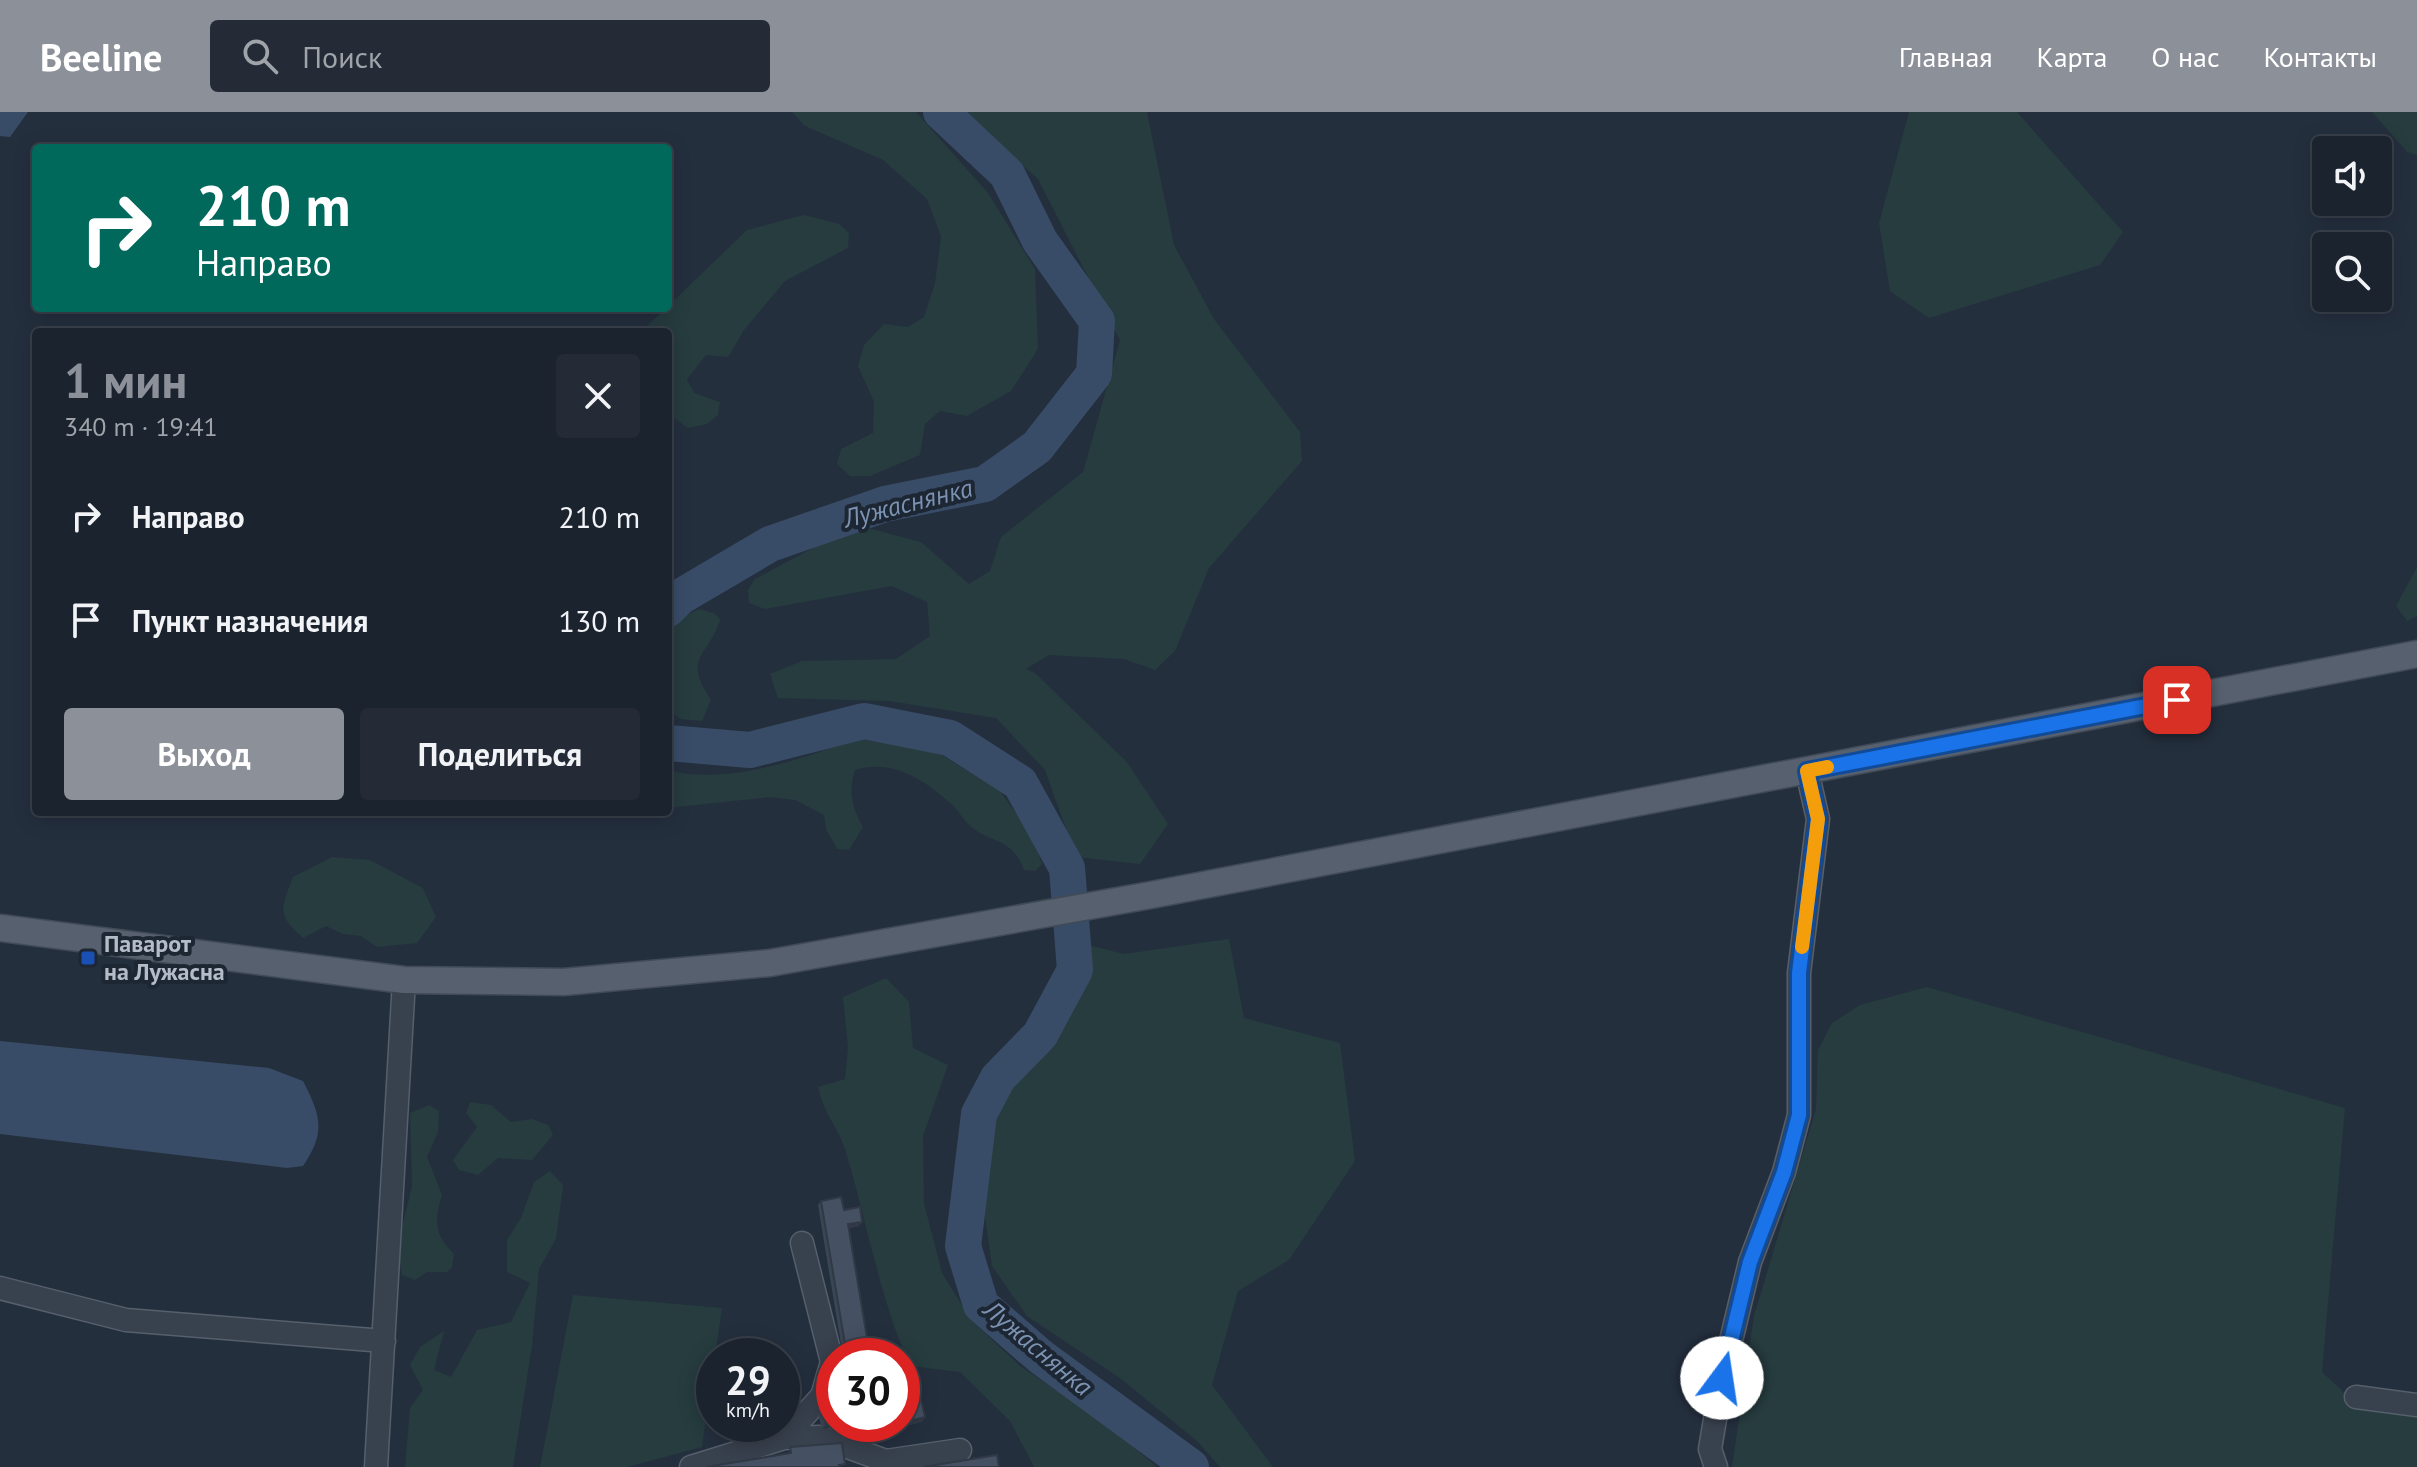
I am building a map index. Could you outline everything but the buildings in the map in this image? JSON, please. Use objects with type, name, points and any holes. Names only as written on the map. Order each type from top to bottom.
[{"type":"main road","points":[[0,928],[404,980],[564,982],[770,963],[1151,895],[2417,654]]},
{"type":"street","points":[[1716,1467],[1710,1449],[1722,1378],[1750,1262],[1784,1172],[1799,1115],[1799,973],[1818,819],[1807,771]]},
{"type":"street","points":[[376,1467],[404,980]]},
{"type":"street","points":[[800,1420],[822,1396],[832,1362],[802,1243]]},
{"type":"street","points":[[0,1288],[126,1320],[384,1341]]},
{"type":"street","points":[[2356,1397],[2417,1405]]},
{"type":"street","points":[[800,1438],[820,1437],[886,1461],[960,1450]]},
{"type":"street","points":[[691,1467],[771,1442]]},
{"type":"green space","points":[[792,112],[916,112],[988,193],[1035,269],[1038,349],[1011,391],[967,416],[940,411],[925,424],[920,455],[870,476],[850,476],[837,464],[841,449],[873,433],[874,402],[858,366],[864,345],[884,324],[908,327],[924,317],[935,283],[941,237],[927,199],[883,160],[805,126]]},
{"type":"green space","points":[[962,112],[1147,112],[1174,245],[1214,319],[1300,432],[1302,461],[1209,568],[1175,651],[1155,670],[1124,659],[1049,655],[1026,669],[1035,673],[1127,762],[1168,824],[1140,864],[1076,857],[1045,770],[996,718],[889,701],[778,698],[770,674],[802,661],[896,659],[930,636],[927,602],[892,586],[765,609],[749,603],[748,590],[755,579],[856,525],[921,542],[969,584],[990,571],[1001,537],[1083,472],[1120,340],[1038,179]]},
{"type":"green space","points":[[1909,112],[2017,112],[2123,232],[2100,265],[1929,318],[1890,291],[1879,223]]},
{"type":"green space","points":[[2372,112],[2417,112],[2417,155],[2407,152]]},
{"type":"green space","points":[[804,215],[839,224],[849,233],[848,248],[785,281],[744,330],[728,357],[706,355],[687,379],[694,393],[720,402],[718,415],[707,424],[688,428],[672,417],[672,328],[645,328],[662,312],[672,312],[672,302],[747,230]]},
{"type":"green space","points":[[2417,567],[2417,616],[2407,621],[2396,606]]},
{"type":"green space","points":[[699,609],[714,613],[720,619],[698,665],[702,685],[711,700],[702,721],[680,719],[672,712],[672,623]]},
{"type":"green space","points":[[855,739],[932,749],[1000,791],[1032,836],[1042,864],[1035,871],[1024,870],[1013,851],[969,825],[952,804],[928,785],[905,773],[881,767],[855,770],[852,799],[863,827],[849,850],[837,849],[826,829],[824,815],[795,800],[770,797],[672,808],[672,771],[714,775],[763,768]]},
{"type":"green space","points":[[332,857],[370,860],[423,888],[436,917],[417,943],[377,947],[361,936],[343,934],[326,926],[303,938],[294,930],[283,910],[293,877]]},
{"type":"green space","points":[[1229,939],[1244,1018],[1340,1043],[1355,1161],[1289,1260],[1238,1291],[1212,1385],[1273,1467],[1220,1467],[1198,1442],[1120,1378],[1027,1316],[992,1266],[974,1139],[1012,1069],[1057,1017],[1071,989],[1084,944],[1124,954]]},
{"type":"green space","points":[[886,978],[909,1002],[913,1048],[948,1065],[923,1136],[924,1203],[942,1273],[971,1320],[1020,1366],[1109,1426],[1157,1467],[1034,1467],[1010,1421],[960,1372],[920,1367],[920,1338],[898,1338],[845,1149],[818,1087],[845,1079],[848,1047],[843,997]]},
{"type":"green space","points":[[1927,987],[2345,1108],[2322,1372],[2349,1397],[2417,1402],[2417,1467],[1732,1467],[1754,1316],[1816,1109],[1818,1050],[1832,1023],[1860,1005]]},
{"type":"green space","points":[[470,1102],[491,1105],[511,1122],[532,1119],[548,1125],[553,1135],[532,1160],[498,1158],[478,1175],[459,1170],[453,1160],[477,1127],[466,1113]]},
{"type":"green space","points":[[429,1105],[439,1111],[438,1132],[427,1157],[442,1195],[438,1212],[439,1234],[454,1254],[452,1267],[447,1272],[427,1272],[415,1280],[402,1275],[397,1248],[412,1186],[410,1113]]},
{"type":"green space","points":[[550,1171],[563,1185],[556,1239],[539,1269],[532,1346],[513,1467],[405,1467],[410,1408],[423,1390],[410,1365],[420,1347],[444,1331],[434,1370],[451,1377],[477,1330],[511,1322],[530,1283],[507,1272],[507,1240],[521,1218],[534,1182]]},
{"type":"green space","points":[[573,1295],[722,1308],[718,1338],[696,1338],[696,1442],[703,1442],[702,1447],[627,1467],[540,1467]]},
{"type":"water","points":[[0,112],[28,112],[10,137],[0,136]]},
{"type":"water","points":[[0,1041],[269,1068],[303,1081],[317,1114],[315,1143],[303,1166],[287,1168],[0,1134]]},
{"type":"waterway","name":"Лужаснянка","points":[[672,605],[680,597],[770,544],[885,504],[985,484],[1037,447],[1094,374],[1097,321],[1040,241],[1007,174],[941,112]]},
{"type":"waterway","name":"Лужаснянка","points":[[672,743],[750,750],[864,721],[950,738],[1020,783],[1067,868],[1075,970],[1040,1035],[998,1078],[979,1114],[963,1246],[981,1305],[1041,1357],[1191,1467]]},
{"type":"slow traffic","points":[[1802,947],[1818,819],[1807,771],[1827,767]]},
{"type":"place","name":"Паварот на Лужасна","points":[[88,958]]},
{"type":"route","points":[[1722,1378],[1750,1262],[1784,1172],[1799,1115],[1799,973],[1818,819],[1807,771],[2177,700]]}]
